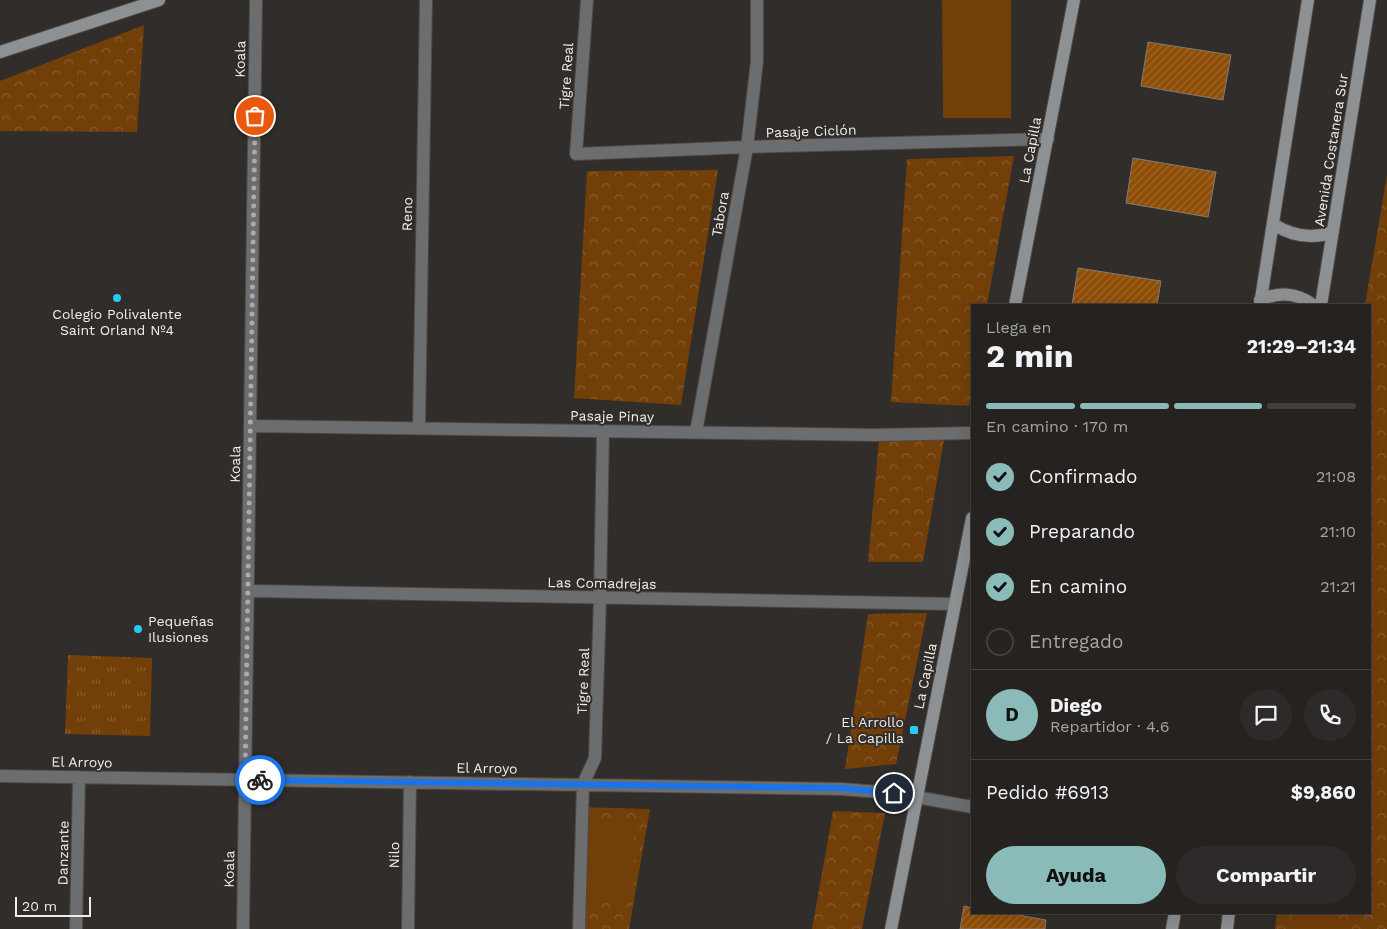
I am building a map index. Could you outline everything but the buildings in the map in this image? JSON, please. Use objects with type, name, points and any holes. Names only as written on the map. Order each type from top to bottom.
[{"type":"street","points":[[0,52],[158,0]]},
{"type":"street","name":"Koala","points":[[243,929],[256,0]]},
{"type":"street","name":"Reno","points":[[418,428],[426,0]]},
{"type":"street","name":"Tigre Real","points":[[576,154],[587,0]]},
{"type":"street","name":"Tabora","points":[[696,432],[747,148],[757,62],[757,0]]},
{"type":"street","name":"La Capilla","points":[[1015,304],[1074,0]]},
{"type":"street","points":[[1260,303],[1308,0]]},
{"type":"street","name":"Avenida Costanera Sur","points":[[1321,304],[1370,0]]},
{"type":"street","name":"Pasaje Ciclón","points":[[576,154],[1048,139]]},
{"type":"street","points":[[1273,224],[1286,232],[1302,236],[1318,236],[1333,232]]},
{"type":"street","points":[[1260,303],[1274,295],[1288,294],[1302,298],[1311,304]]},
{"type":"street","name":"Pasaje Pinay","points":[[250,426],[876,435],[971,433]]},
{"type":"street","name":"Tigre Real","points":[[579,929],[583,784],[595,758],[603,430]]},
{"type":"street","name":"La Capilla","points":[[891,929],[971,523]]},
{"type":"street","name":"Las Comadrejas","points":[[248,591],[955,604]]},
{"type":"street","name":"El Arroyo","points":[[0,776],[841,788],[873,790],[971,807]]},
{"type":"street","name":"Danzante","points":[[76,929],[79,777]]},
{"type":"street","name":"Nilo","points":[[408,929],[410,782]]},
{"type":"street","points":[[1172,929],[1175,914]]},
{"type":"street","points":[[1227,929],[1229,914]]},
{"type":"green space","points":[[942,0],[1011,0],[1011,118],[943,118]]},
{"type":"green space","points":[[144,25],[137,132],[0,131],[0,81]]},
{"type":"green space","points":[[1014,156],[987,304],[971,304],[971,393],[969,406],[891,402],[907,159]]},
{"type":"green space","points":[[718,170],[681,405],[574,398],[587,171]]},
{"type":"green space","points":[[1387,175],[1387,929],[1275,929],[1277,914],[1371,914],[1371,304],[1365,304]]},
{"type":"green space","points":[[879,440],[944,440],[923,562],[868,562]]},
{"type":"green space","points":[[927,613],[896,764],[845,769],[868,614]]},
{"type":"green space","points":[[68,655],[152,658],[150,736],[65,734]]},
{"type":"green space","points":[[577,807],[650,809],[629,929],[574,929]]},
{"type":"green space","points":[[833,811],[885,813],[862,929],[812,929]]},
{"type":"green space","points":[[582,820],[634,820],[634,903],[581,903]]},
{"type":"green space","points":[[1292,914],[1335,914],[1336,929],[1290,929]]},
{"type":"way so far","points":[[255,116],[245,779],[260,780]]},
{"type":"place","name":"Colegio Polivalente Saint Orland Nº4","points":[[117,298]]},
{"type":"place","name":"Pequeñas Ilusiones","points":[[138,629]]},
{"type":"place","name":"El Arrollo / La Capilla","points":[[914,730]]},
{"type":"route","points":[[260,780],[841,788],[894,793]]}]
